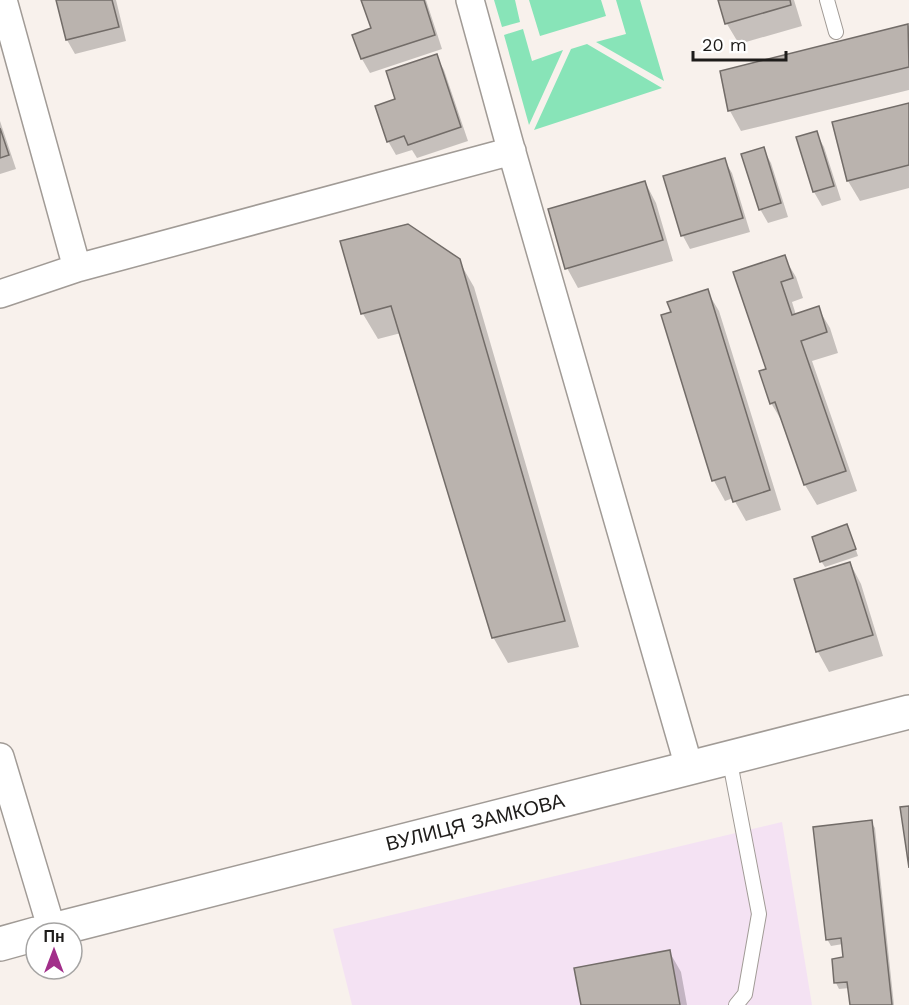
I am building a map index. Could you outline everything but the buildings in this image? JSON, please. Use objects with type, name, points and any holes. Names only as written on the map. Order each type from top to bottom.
[{"type":"street","points":[[3,0],[77,268]]},
{"type":"street","points":[[470,0],[689,767]]},
{"type":"street","points":[[0,294],[77,268],[512,151]]},
{"type":"street","name":"ВУЛИЦЯ ЗАМКОВА","points":[[84,922],[909,712]]},
{"type":"street","points":[[0,758],[40,921]]},
{"type":"street","name":"ВУЛИЦЯ ЗАМКОВА","points":[[0,944],[24,937]]},
{"type":"lane","points":[[827,0],[836,32]]},
{"type":"lane","points":[[729,757],[759,914],[745,994],[736,1005]]},
{"type":"shaded area","points":[[782,822],[812,1005],[352,1005],[333,929]]},
{"type":"green space","points":[[494,0],[515,0],[520,22],[502,27]]},
{"type":"green space","points":[[529,0],[601,0],[606,16],[540,36]]},
{"type":"green space","points":[[616,0],[640,0],[664,81],[596,42],[626,34]]},
{"type":"green space","points":[[523,29],[532,61],[563,50],[529,125],[504,35]]},
{"type":"green space","points":[[587,44],[662,88],[534,130],[571,49]]}]
